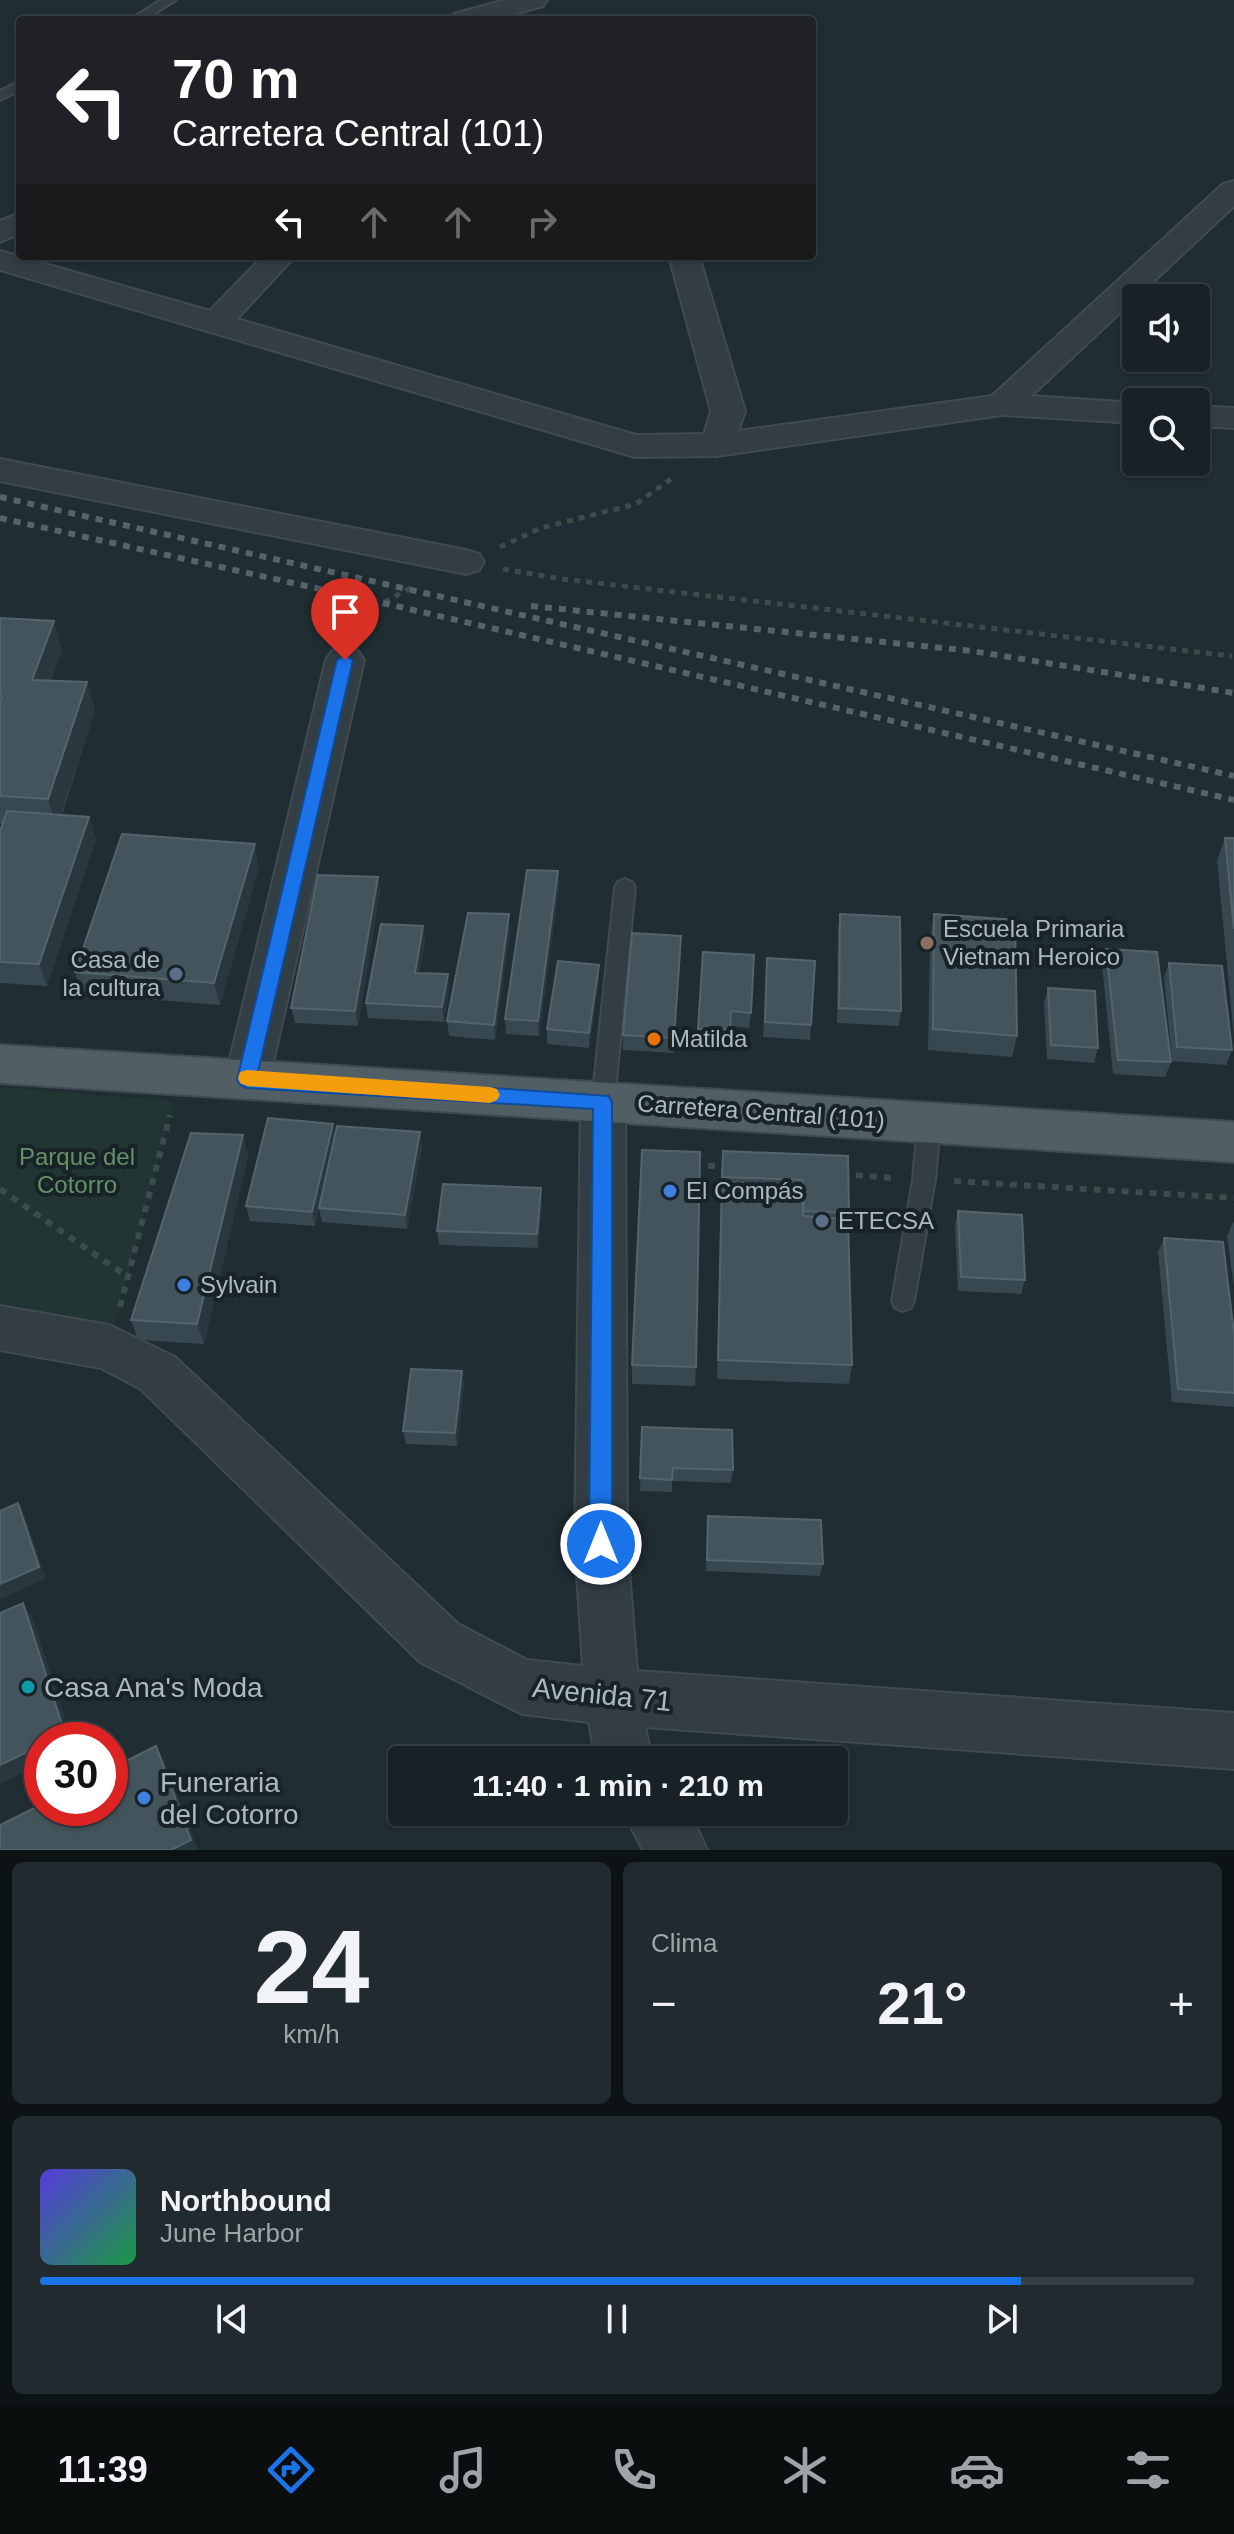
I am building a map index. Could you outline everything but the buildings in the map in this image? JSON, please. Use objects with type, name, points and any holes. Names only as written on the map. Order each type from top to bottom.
[{"type":"main road","name":"Carretera Central (101)","points":[[0,1064],[1234,1142]]},
{"type":"street","points":[[477,16],[534,0]]},
{"type":"street","points":[[1002,405],[1234,190]]},
{"type":"street","points":[[0,260],[635,446],[717,445],[1002,405],[1122,412]]},
{"type":"street","points":[[216,323],[276,260]]},
{"type":"street","points":[[685,260],[728,411],[717,445]]},
{"type":"street","points":[[1210,417],[1234,418]]},
{"type":"street","points":[[0,470],[466,562]]},
{"type":"street","points":[[247,1080],[345,660]]},
{"type":"street","points":[[603,1102],[601,1544],[612,1697],[621,1746]]},
{"type":"street","name":"Avenida 71","points":[[0,1328],[109,1347],[158,1373],[439,1643],[522,1687],[612,1697],[1234,1741]]},
{"type":"street","points":[[661,1826],[678,1850]]},
{"type":"lane","points":[[142,16],[170,0]]},
{"type":"lane","points":[[603,1102],[625,887]]},
{"type":"lane","points":[[903,1301],[924,1180],[929,1122]]},
{"type":"path","points":[[345,660],[348,627],[361,608],[383,603],[541,528],[636,504],[717,445]]},
{"type":"path","points":[[466,562],[562,579],[1232,656]]},
{"type":"path","points":[[109,1347],[181,1075]]},
{"type":"path","points":[[0,1189],[128,1277]]},
{"type":"green space","name":"Parque del Cotorro","points":[[0,1087],[174,1101],[114,1328],[0,1311]]},
{"type":"railway","points":[[0,497],[1234,776]]},
{"type":"railway","points":[[0,518],[383,603],[1234,800]]},
{"type":"railway","points":[[531,606],[972,651],[1234,693]]},
{"type":"slow traffic","points":[[247,1078],[490,1095]]},
{"type":"place","name":"Escuela Primaria Vietnam Heroico","points":[[927,943]]},
{"type":"place","name":"Casa de la cultura","points":[[176,974]]},
{"type":"place","name":"Matilda","points":[[654,1039]]},
{"type":"place","name":"El Compás","points":[[670,1191]]},
{"type":"place","name":"ETECSA","points":[[822,1221]]},
{"type":"place","name":"Sylvain","points":[[184,1285]]},
{"type":"place","name":"Casa Ana's Moda","points":[[28,1687]]},
{"type":"place","name":"Funeraria del Cotorro","points":[[144,1798]]},
{"type":"route","points":[[345,660],[247,1080],[603,1102],[601,1544]]}]
